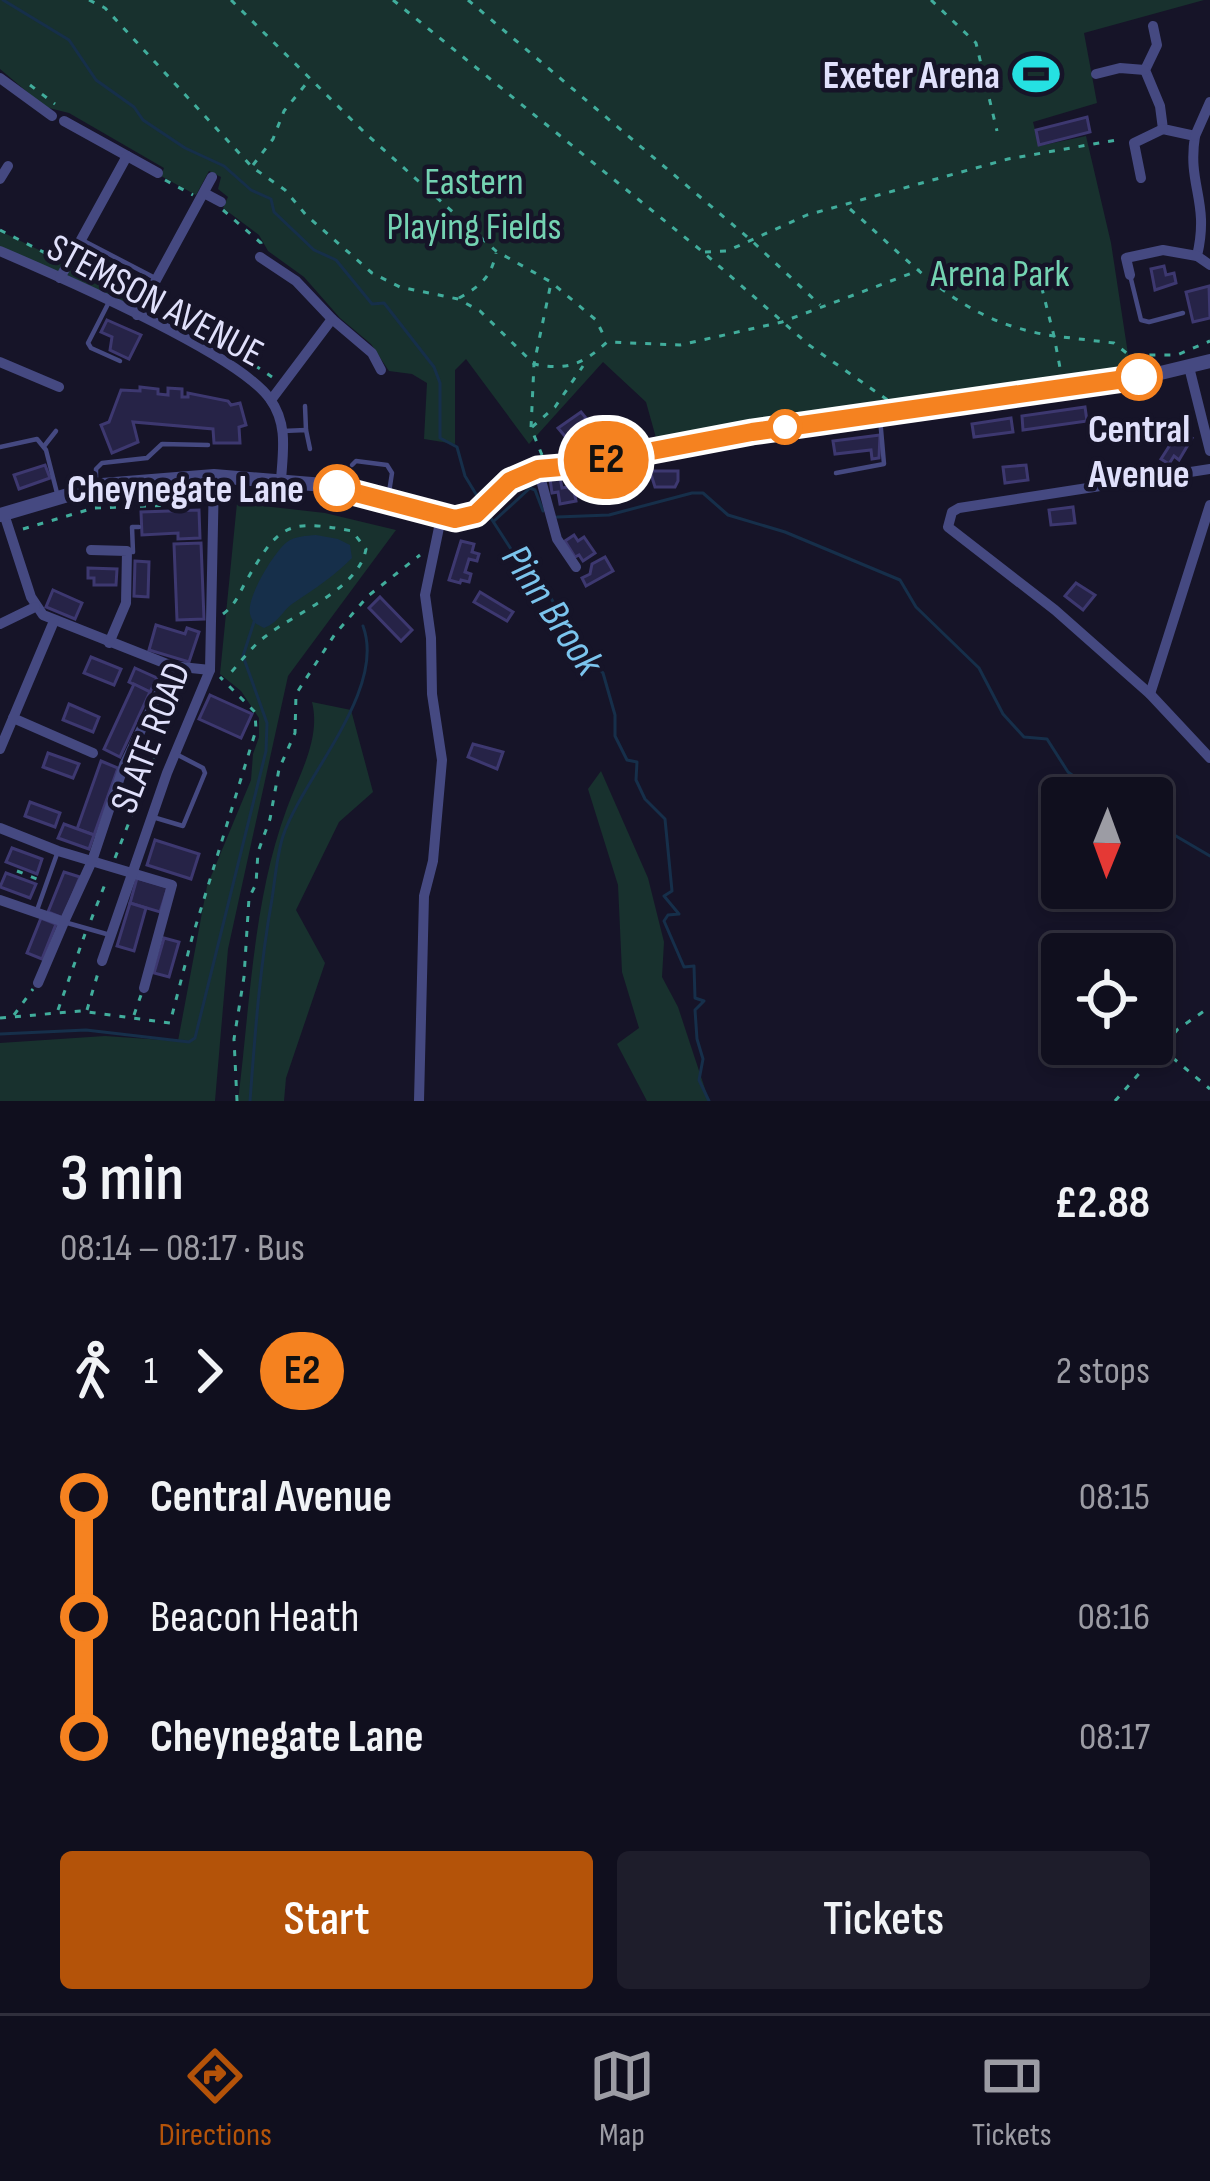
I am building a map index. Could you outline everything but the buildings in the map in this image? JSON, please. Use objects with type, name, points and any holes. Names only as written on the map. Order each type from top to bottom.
[{"type":"street","points":[[1153,26],[1157,45],[1145,70],[1163,129]]},
{"type":"street","points":[[1096,74],[1120,68],[1145,70]]},
{"type":"street","points":[[0,78],[58,118],[158,173]]},
{"type":"street","points":[[1197,256],[1206,195],[1192,167],[1195,136],[1210,102]]},
{"type":"street","points":[[1141,178],[1134,149],[1139,138],[1163,129],[1195,136]]},
{"type":"street","points":[[60,278],[127,156]]},
{"type":"street","points":[[0,179],[8,166]]},
{"type":"street","points":[[137,315],[212,177]]},
{"type":"street","points":[[204,193],[221,202]]},
{"type":"street","name":"STEMSON AVENUE","points":[[0,250],[137,315],[236,369],[271,400],[283,431],[281,480]]},
{"type":"street","points":[[1130,275],[1126,258],[1163,250],[1197,256],[1210,266]]},
{"type":"street","points":[[260,256],[296,281],[372,353],[381,370]]},
{"type":"street","points":[[271,400],[332,319]]},
{"type":"street","points":[[210,670],[172,666],[54,621],[35,607],[2,514],[96,486],[214,476],[281,480],[388,499],[441,518],[468,517],[510,481],[540,469],[1210,361]]},
{"type":"street","points":[[0,362],[59,387]]},
{"type":"street","points":[[1189,367],[1210,451]]},
{"type":"street","points":[[540,469],[548,515],[576,567]]},
{"type":"street","points":[[1210,469],[959,508],[948,520],[951,532],[1055,610],[1150,694],[1210,758]]},
{"type":"street","name":"SLATE ROAD","points":[[102,962],[151,816],[210,670],[214,476]]},
{"type":"street","points":[[1150,694],[1210,506]]},
{"type":"street","points":[[418,1101],[424,896],[433,862],[442,760],[425,595],[441,518]]},
{"type":"street","points":[[91,550],[127,551],[126,603],[109,643]]},
{"type":"street","points":[[0,625],[35,607]]},
{"type":"street","points":[[0,749],[54,621]]},
{"type":"street","points":[[38,983],[92,861],[124,765],[172,666]]},
{"type":"street","points":[[13,718],[93,753]]},
{"type":"street","points":[[0,828],[172,884],[144,988]]},
{"type":"street","points":[[0,900],[64,922]]},
{"type":"lane","points":[[81,239],[157,279]]},
{"type":"lane","points":[[1130,275],[1141,320],[1183,313]]},
{"type":"lane","points":[[109,302],[89,345],[120,361]]},
{"type":"lane","points":[[305,406],[310,449]]},
{"type":"lane","points":[[836,473],[884,464],[879,414]]},
{"type":"lane","points":[[44,448],[56,430]]},
{"type":"lane","points":[[283,431],[306,430]]},
{"type":"lane","points":[[0,447],[37,439],[58,497]]},
{"type":"lane","points":[[96,486],[96,469],[102,463],[147,458],[162,444],[208,445]]},
{"type":"lane","points":[[352,465],[356,461],[387,465],[392,473],[388,499]]},
{"type":"lane","points":[[127,551],[133,552],[132,527],[139,527]]},
{"type":"lane","points":[[151,816],[183,826],[205,773],[175,754]]},
{"type":"lane","points":[[36,913],[58,850]]},
{"type":"lane","points":[[64,922],[110,935]]},
{"type":"path","points":[[89,0],[105,8],[252,166],[372,273],[400,287],[458,299],[479,311],[534,364],[563,367],[586,362]]},
{"type":"path","points":[[231,0],[364,132],[496,251],[551,282],[596,320],[607,342]]},
{"type":"path","points":[[393,0],[703,251],[782,322],[884,394],[898,412]]},
{"type":"path","points":[[468,0],[820,304]]},
{"type":"path","points":[[931,0],[976,43],[997,131]]},
{"type":"path","points":[[252,166],[273,139],[284,111],[312,77]]},
{"type":"path","points":[[703,251],[727,250],[807,215],[1008,159],[1139,138]]},
{"type":"path","points":[[847,206],[958,304],[1011,330],[1114,343],[1129,355],[1177,355],[1210,340]]},
{"type":"path","points":[[0,230],[210,335],[283,385]]},
{"type":"path","points":[[458,299],[493,271],[496,251]]},
{"type":"path","points":[[531,428],[555,407],[586,362],[607,342],[680,345],[782,322],[920,270]]},
{"type":"path","points":[[1037,273],[1064,387]]},
{"type":"path","points":[[540,469],[542,452],[531,428],[534,364],[551,282]]},
{"type":"path","points":[[10,532],[94,508],[215,504]]},
{"type":"path","points":[[213,622],[235,605],[277,533],[303,524],[352,531],[366,549],[364,560],[333,593],[263,638],[225,680]]},
{"type":"path","points":[[236,1101],[234,1039],[249,898],[279,769],[295,733],[296,694],[335,634],[368,596],[437,546]]},
{"type":"path","points":[[58,1012],[189,669]]},
{"type":"path","points":[[0,1018],[86,1011],[170,1023],[256,730],[255,712],[210,670]]},
{"type":"path","points":[[17,871],[47,882]]},
{"type":"path","points":[[86,1011],[102,962]]},
{"type":"path","points":[[13,1017],[38,983]]},
{"type":"path","points":[[134,1017],[144,988]]},
{"type":"path","points":[[1173,1035],[1210,1007]]},
{"type":"path","points":[[1173,1058],[1210,1089]]},
{"type":"path","points":[[1115,1101],[1145,1065]]},
{"type":"green space","points":[[0,0],[1204,0],[1084,33],[1097,103],[1033,122],[1039,146],[1086,136],[1111,243],[1130,367],[658,445],[646,402],[603,362],[529,444],[466,359],[455,370],[455,444],[424,439],[427,383],[412,374],[389,371],[371,344],[304,277],[223,208],[228,197],[218,189],[221,177],[209,171],[196,195],[161,176],[164,168],[69,113],[45,107],[0,69]]},
{"type":"green space","points":[[0,231],[72,266],[82,245],[142,279],[129,304],[0,247]]},
{"type":"green space","points":[[237,503],[325,513],[396,530],[288,676],[228,949],[215,1101],[0,1101],[0,1043],[105,1036],[178,1041],[207,886],[251,780],[259,737],[259,718],[241,691],[220,674]]},
{"type":"green space","points":[[312,702],[351,710],[373,792],[339,822],[296,910],[325,963],[286,1078],[284,1101],[238,1101],[260,915],[276,843],[311,742]]},
{"type":"green space","points":[[601,771],[648,878],[664,942],[662,977],[678,1007],[709,1101],[647,1101],[617,1044],[639,1028],[622,972],[618,885],[588,789]]},
{"type":"water","points":[[316,535],[350,545],[352,558],[274,623],[264,628],[257,624],[250,607],[269,565],[290,540]]},
{"type":"waterway","name":"Pinn Brook","points":[[3,0],[69,40],[96,80],[134,107],[143,120],[271,199],[274,212],[314,250],[336,260],[372,304],[384,303],[434,367],[440,383],[440,438],[457,447],[465,476],[482,504]]},
{"type":"waterway","points":[[494,521],[530,488],[543,511]]},
{"type":"waterway","points":[[557,517],[609,515],[703,493],[728,515],[785,532],[900,580],[916,607],[979,668],[1003,714],[1024,737],[1047,739],[1075,777]]},
{"type":"waterway","name":"Pinn Brook","points":[[487,512],[529,577],[551,598],[574,640],[603,673],[615,715],[615,736],[627,760],[637,762],[636,780],[645,799],[665,819],[672,891],[664,896],[679,914],[668,915],[664,921],[684,967],[694,966],[695,998],[704,1001],[695,1010],[703,1059],[699,1080],[709,1101]]},
{"type":"waterway","points":[[0,1034],[86,1030],[189,1042],[195,1038],[266,751],[267,723],[243,656],[254,622]]},
{"type":"waterway","points":[[250,1101],[261,974],[281,843],[354,705],[367,651],[363,626]]},
{"type":"waterway","points":[[1173,834],[1210,856]]},
{"type":"bus line","name":"E2","points":[[337,488],[455,519],[476,514],[510,481],[538,469],[843,418],[1139,377]]},
{"type":"place","name":"Exeter Arena","points":[[1036,74]]},
{"type":"place","name":"Central Avenue","points":[[1139,377]]},
{"type":"place","name":"Cheynegate Lane","points":[[337,488]]},
{"type":"park label","name":"Eastern Playing Fields","points":[[474,202]]},
{"type":"park label","name":"Arena Park","points":[[1000,272]]}]
